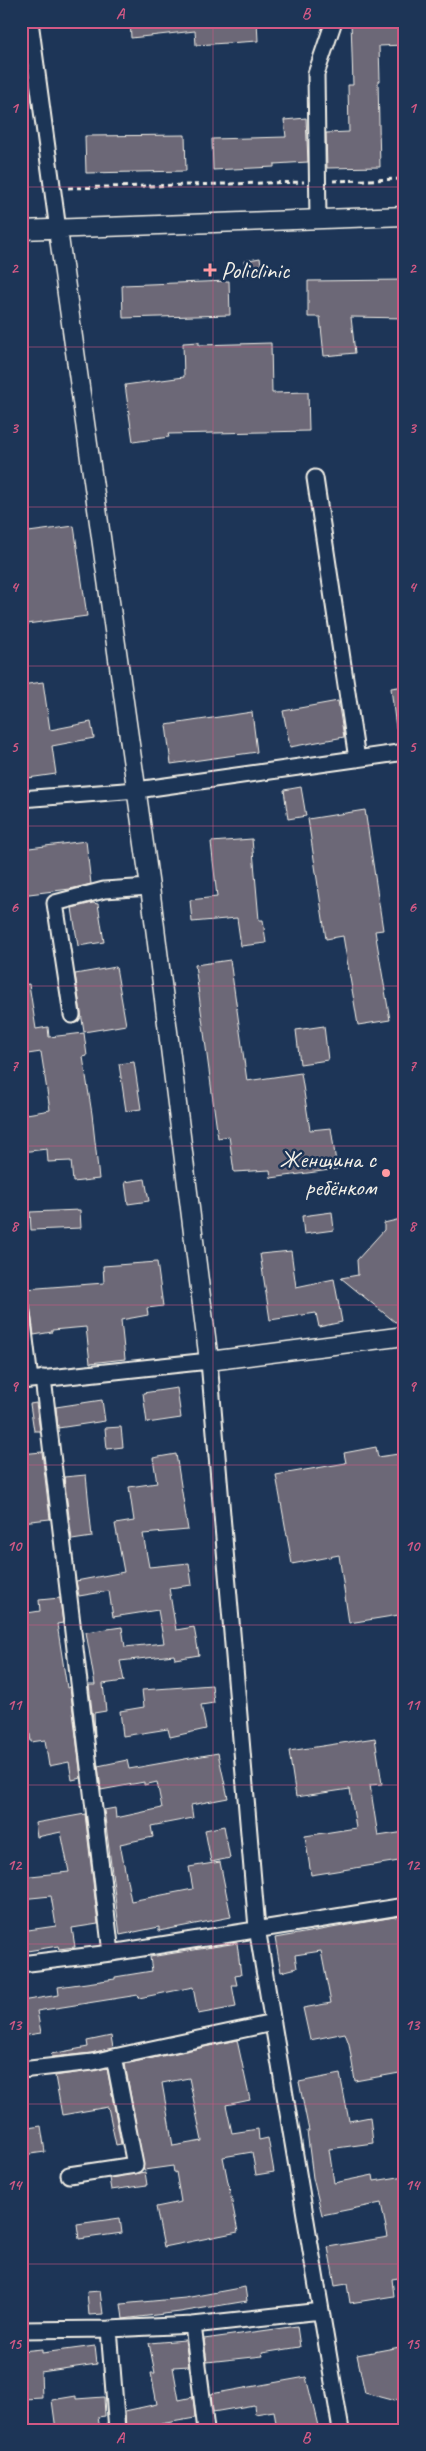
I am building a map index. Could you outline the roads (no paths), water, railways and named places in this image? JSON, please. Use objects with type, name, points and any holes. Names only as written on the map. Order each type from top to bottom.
[{"type":"street","points":[[318,219],[316,74],[334,21]]},
{"type":"street","points":[[28,29],[138,790],[208,1361],[257,1928],[320,2311],[342,2430]]},
{"type":"street","points":[[21,230],[405,216]]},
{"type":"street","points":[[314,478],[356,759]]},
{"type":"street","points":[[21,799],[138,790],[405,752]]},
{"type":"street","points":[[72,1015],[55,903],[104,890],[150,886]]},
{"type":"street","points":[[21,1306],[111,1953]]},
{"type":"street","points":[[31,1380],[208,1361],[405,1336]]},
{"type":"street","points":[[21,1964],[111,1953],[257,1928],[405,1906]]},
{"type":"street","points":[[21,2070],[93,2062],[273,2023]]},
{"type":"street","points":[[69,2176],[135,2165],[114,2057]]},
{"type":"street","points":[[21,2330],[109,2329],[193,2325],[320,2311]]},
{"type":"street","points":[[193,2325],[206,2430]]},
{"type":"street","points":[[109,2329],[117,2430]]},
{"type":"place","name":"Policlinic","points":[[210,270]]},
{"type":"place","name":"Женщина с ребёнком","points":[[386,1173]]}]
